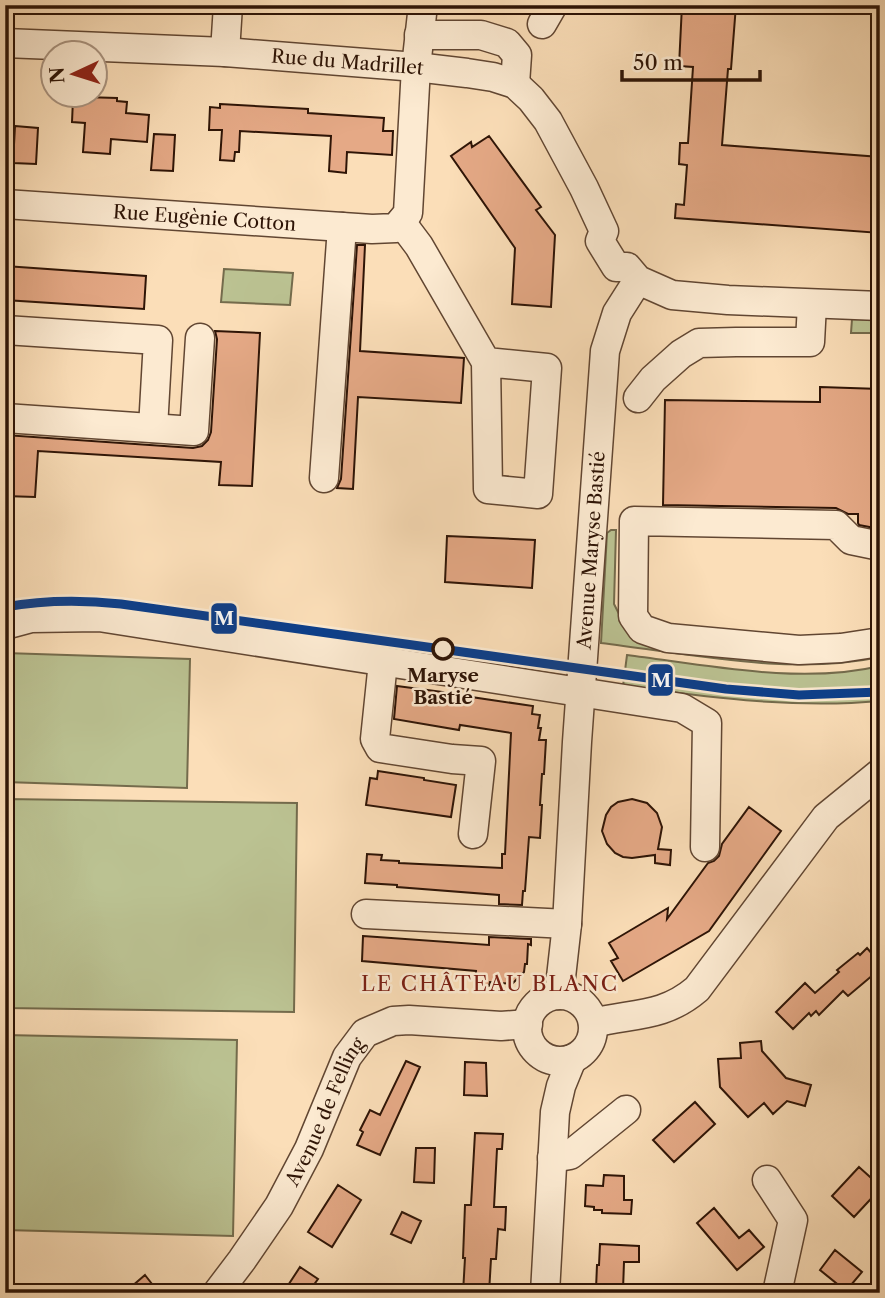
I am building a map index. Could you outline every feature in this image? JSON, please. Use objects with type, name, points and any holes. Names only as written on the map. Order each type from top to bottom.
[{"type":"street","points":[[225,52],[228,5]]},
{"type":"street","points":[[423,5],[416,67],[408,213],[401,222],[419,246],[486,362],[488,489],[538,494],[547,369],[486,362]]},
{"type":"street","points":[[419,35],[481,35],[507,43],[517,55],[515,84],[548,121],[584,188],[604,231],[600,242],[616,267],[633,273],[672,295],[880,306]]},
{"type":"street","name":"Rue du Madrillet","points":[[5,43],[225,52],[416,67],[493,77],[515,84]]},
{"type":"street","name":"Rue Eugènie Cotton","points":[[5,204],[372,229],[396,228],[401,222]]},
{"type":"street","points":[[324,478],[342,227]]},
{"type":"street","name":"Avenue Maryse Bastié","points":[[559,995],[567,924],[605,351],[633,273]]},
{"type":"street","points":[[638,398],[653,379],[681,354],[699,344],[810,342],[813,304]]},
{"type":"street","points":[[5,330],[158,340],[153,428]]},
{"type":"street","points":[[5,418],[194,430],[200,338]]},
{"type":"street","points":[[593,518],[634,522],[836,525],[851,540],[880,546]]},
{"type":"street","points":[[634,522],[633,616],[642,629],[668,638],[799,650],[841,648],[880,642]]},
{"type":"street","points":[[5,625],[32,618],[99,617],[682,708],[707,723],[705,847]]},
{"type":"street","points":[[383,662],[375,739],[380,748],[481,761],[473,835]]},
{"type":"street","points":[[593,1023],[654,1012],[687,998],[697,989],[826,817],[880,773]]},
{"type":"street","points":[[366,914],[567,924]]},
{"type":"street","points":[[559,995],[577,1000],[585,1007],[593,1023],[590,1044],[572,1059],[548,1059],[532,1044],[528,1034],[528,1024],[535,1008],[541,1002],[559,995]]},
{"type":"street","name":"Avenue de Felling","points":[[217,1293],[279,1206],[309,1149],[347,1057],[365,1033],[393,1021],[408,1020],[501,1026],[528,1024]]},
{"type":"street","points":[[542,1055],[555,1112]]},
{"type":"street","points":[[545,1293],[555,1112],[572,1059]]},
{"type":"street","points":[[552,1158],[570,1155],[626,1110]]},
{"type":"street","points":[[767,1180],[793,1220],[777,1293]]},
{"type":"green space","points":[[224,269],[293,273],[290,305],[221,302]]},
{"type":"green space","points":[[852,319],[880,320],[880,333],[851,333]]},
{"type":"green space","points":[[616,530],[614,604],[629,629],[880,645],[880,657],[846,662],[776,664],[601,643],[607,533]]},
{"type":"green space","points":[[5,653],[190,659],[187,788],[5,782]]},
{"type":"green space","points":[[627,655],[786,674],[818,674],[880,666],[880,701],[783,703],[623,686]]},
{"type":"green space","points":[[5,799],[297,803],[294,1012],[5,1008]]},
{"type":"green space","points":[[5,1035],[237,1040],[233,1236],[5,1230]]},
{"type":"building","points":[[682,5],[736,5],[722,145],[880,157],[880,178],[875,177],[872,218],[880,218],[880,233],[675,218],[676,204],[684,205],[687,165],[679,164],[680,143],[688,143],[693,67],[679,66]]},
{"type":"building","points":[[108,98],[117,98],[117,101],[127,102],[126,113],[149,115],[147,142],[111,139],[110,154],[83,152],[85,123],[72,122],[73,108],[108,108]]},
{"type":"building","points":[[220,104],[308,109],[308,113],[384,118],[383,131],[393,131],[392,155],[347,152],[346,173],[329,171],[331,136],[240,131],[239,152],[235,152],[234,161],[220,160],[222,130],[209,130],[210,107],[220,108]]},
{"type":"building","points":[[15,126],[38,128],[36,164],[13,163]]},
{"type":"building","points":[[154,134],[175,135],[173,171],[151,170]]},
{"type":"building","points":[[489,136],[541,207],[536,210],[555,235],[551,307],[512,304],[515,248],[451,156],[471,142],[472,147]]},
{"type":"building","points":[[357,245],[365,245],[360,351],[464,358],[461,403],[358,397],[353,489],[337,488],[341,479]]},
{"type":"building","points":[[5,266],[146,276],[144,309],[5,300]]},
{"type":"building","points":[[215,331],[260,333],[252,486],[219,485],[221,462],[38,451],[35,497],[5,496],[5,435],[193,448],[202,446],[211,432],[217,339]]},
{"type":"building","points":[[820,387],[880,389],[880,529],[859,525],[858,514],[848,514],[836,508],[663,505],[665,400],[820,402]]},
{"type":"building","points":[[447,536],[535,540],[532,588],[445,582]]},
{"type":"building","points":[[397,686],[533,706],[532,714],[540,715],[539,740],[546,740],[540,838],[529,837],[522,905],[499,904],[499,895],[365,883],[367,854],[382,855],[381,860],[399,863],[502,868],[502,854],[505,854],[511,733],[460,725],[459,730],[394,719]]},
{"type":"building","points":[[378,771],[456,785],[451,817],[366,805],[370,778],[377,779]]},
{"type":"building","points":[[632,799],[647,803],[657,813],[662,827],[658,849],[671,850],[670,865],[655,863],[655,855],[623,857],[607,844],[602,831],[606,815],[618,802]]},
{"type":"building","points":[[749,807],[781,831],[709,931],[623,981],[611,961],[618,958],[609,943],[668,908],[667,919],[708,863],[719,856],[722,844]]},
{"type":"building","points":[[363,936],[489,945],[489,937],[531,939],[531,945],[528,944],[524,972],[512,984],[490,982],[489,986],[475,986],[476,971],[362,961]]},
{"type":"building","points":[[867,948],[880,963],[880,969],[848,996],[843,991],[819,1015],[816,1011],[811,1016],[809,1013],[793,1029],[776,1012],[805,983],[815,993],[839,972],[837,970]]},
{"type":"building","points":[[761,1041],[762,1051],[786,1078],[811,1085],[805,1106],[787,1101],[773,1114],[764,1103],[748,1117],[720,1087],[718,1059],[741,1058],[740,1043]]},
{"type":"building","points":[[406,1061],[420,1067],[380,1155],[357,1145],[363,1132],[360,1130],[370,1110],[380,1115]]},
{"type":"building","points":[[465,1062],[486,1063],[487,1096],[464,1095]]},
{"type":"building","points":[[695,1102],[715,1124],[674,1162],[653,1140]]},
{"type":"building","points":[[475,1133],[503,1134],[502,1149],[497,1149],[494,1207],[506,1207],[505,1230],[498,1229],[496,1259],[491,1259],[489,1293],[463,1293],[465,1205],[471,1205]]},
{"type":"building","points":[[416,1148],[435,1148],[434,1183],[414,1182]]},
{"type":"building","points":[[859,1167],[880,1189],[854,1217],[832,1196]]},
{"type":"building","points":[[604,1175],[624,1176],[624,1200],[632,1200],[631,1214],[602,1213],[602,1210],[585,1206],[586,1185],[603,1186]]},
{"type":"building","points":[[338,1185],[361,1200],[332,1247],[308,1232]]},
{"type":"building","points":[[714,1208],[739,1238],[749,1230],[764,1247],[737,1270],[697,1223]]},
{"type":"building","points":[[402,1212],[421,1221],[411,1243],[391,1234]]},
{"type":"building","points":[[600,1244],[639,1246],[639,1262],[624,1262],[623,1290],[596,1289]]},
{"type":"building","points":[[835,1250],[862,1272],[846,1291],[820,1270]]},
{"type":"building","points":[[300,1267],[318,1279],[308,1293],[283,1293]]},
{"type":"building","points":[[145,1275],[159,1293],[124,1293]]},
{"type":"transit line","name":"M","points":[[5,607],[63,601],[121,604],[726,689],[799,695],[880,692]]},
{"type":"place","name":"Maryse Bastié","points":[[443,649]]},
{"type":"district","name":"LE CHÂTEAU BLANC","points":[[490,983]]}]
